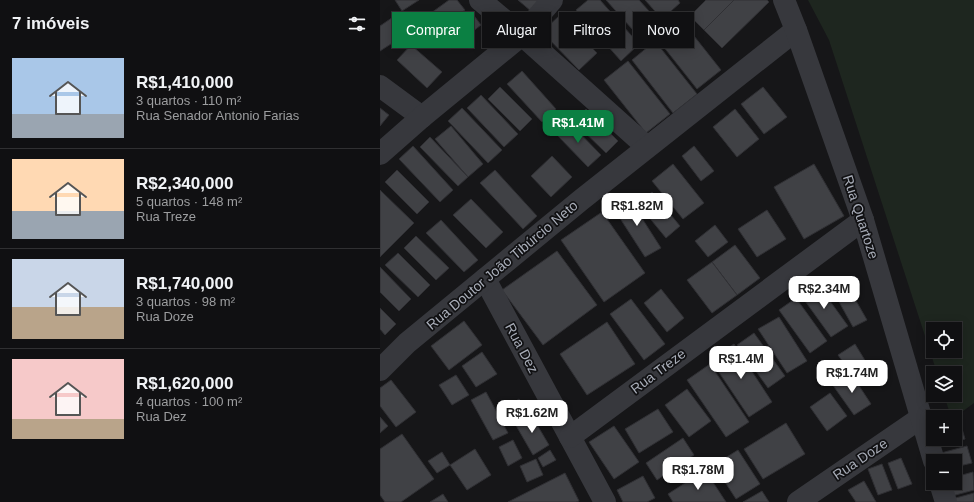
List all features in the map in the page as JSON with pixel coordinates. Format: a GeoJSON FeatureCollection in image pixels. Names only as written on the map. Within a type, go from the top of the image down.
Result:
{"type":"FeatureCollection","features":[{"type":"Feature","properties":{"kind":"street"},"geometry":{"type":"LineString","coordinates":[[480,0],[494,12]]}},
{"type":"Feature","properties":{"kind":"street"},"geometry":{"type":"LineString","coordinates":[[542,12],[552,0]]}},
{"type":"Feature","properties":{"kind":"street","name":"Rua Quartoze"},"geometry":{"type":"LineString","coordinates":[[784,0],[863,220],[932,454]]}},
{"type":"Feature","properties":{"kind":"street","name":"Rua Doutor João Tibúrcio Neto"},"geometry":{"type":"LineString","coordinates":[[380,370],[407,343],[485,279],[647,147],[796,30]]}},
{"type":"Feature","properties":{"kind":"street"},"geometry":{"type":"LineString","coordinates":[[380,154],[422,117],[506,48]]}},
{"type":"Feature","properties":{"kind":"street"},"geometry":{"type":"LineString","coordinates":[[537,48],[647,147]]}},
{"type":"Feature","properties":{"kind":"street"},"geometry":{"type":"LineString","coordinates":[[380,86],[422,117]]}},
{"type":"Feature","properties":{"kind":"street","name":"Rua Treze"},"geometry":{"type":"LineString","coordinates":[[570,437],[863,220]]}},
{"type":"Feature","properties":{"kind":"street","name":"Rua Dez"},"geometry":{"type":"LineString","coordinates":[[485,279],[605,502]]}},
{"type":"Feature","properties":{"kind":"street","name":"Rua Doze"},"geometry":{"type":"LineString","coordinates":[[804,500],[922,417]]}},
{"type":"Feature","properties":{"kind":"street"},"geometry":{"type":"LineString","coordinates":[[942,490],[946,502]]}},
{"type":"Feature","properties":{"kind":"shaded area"},"geometry":{"type":"Polygon","coordinates":[[[808,0],[974,0],[974,403],[962,412],[962,410],[949,410],[946,402],[962,402],[962,366],[935,366],[932,358],[962,358],[962,322],[926,322],[926,339],[829,40],[808,0]]]}},
{"type":"Feature","properties":{"kind":"building"},"geometry":{"type":"Polygon","coordinates":[[[395,0],[419,0],[402,11],[395,0]]]}},
{"type":"Feature","properties":{"kind":"building"},"geometry":{"type":"Polygon","coordinates":[[[449,0],[457,0],[465,10],[462,12],[432,12],[449,0]]]}},
{"type":"Feature","properties":{"kind":"building"},"geometry":{"type":"Polygon","coordinates":[[[518,0],[542,0],[532,12],[518,0]]]}},
{"type":"Feature","properties":{"kind":"building"},"geometry":{"type":"Polygon","coordinates":[[[588,0],[600,0],[611,12],[578,12],[576,10],[588,0]]]}},
{"type":"Feature","properties":{"kind":"building"},"geometry":{"type":"Polygon","coordinates":[[[606,0],[639,0],[650,12],[633,12],[633,30],[625,21],[625,12],[617,12],[606,0]]]}},
{"type":"Feature","properties":{"kind":"building"},"geometry":{"type":"Polygon","coordinates":[[[645,0],[678,0],[680,3],[670,12],[656,12],[645,0]]]}},
{"type":"Feature","properties":{"kind":"building"},"geometry":{"type":"Polygon","coordinates":[[[706,0],[734,0],[704,30],[694,20],[694,12],[706,0]]]}},
{"type":"Feature","properties":{"kind":"building"},"geometry":{"type":"Polygon","coordinates":[[[734,0],[767,0],[769,2],[722,48],[704,30],[734,0]]]}},
{"type":"Feature","properties":{"kind":"building"},"geometry":{"type":"Polygon","coordinates":[[[474,16],[481,25],[474,30],[474,16]]]}},
{"type":"Feature","properties":{"kind":"building"},"geometry":{"type":"Polygon","coordinates":[[[559,16],[559,48],[592,48],[597,53],[579,70],[551,41],[551,24],[559,16]]]}},
{"type":"Feature","properties":{"kind":"building"},"geometry":{"type":"Polygon","coordinates":[[[392,18],[392,43],[380,51],[380,26],[392,18]]]}},
{"type":"Feature","properties":{"kind":"building"},"geometry":{"type":"Polygon","coordinates":[[[625,28],[633,37],[633,48],[635,48],[621,61],[610,48],[625,48],[625,28]]]}},
{"type":"Feature","properties":{"kind":"building"},"geometry":{"type":"Polygon","coordinates":[[[694,36],[721,70],[697,89],[665,48],[694,48],[694,36]]]}},
{"type":"Feature","properties":{"kind":"building"},"geometry":{"type":"Polygon","coordinates":[[[408,48],[414,48],[442,72],[427,88],[397,60],[408,48]]]}},
{"type":"Feature","properties":{"kind":"building"},"geometry":{"type":"Polygon","coordinates":[[[647,48],[661,48],[697,94],[673,113],[632,60],[647,48]]]}},
{"type":"Feature","properties":{"kind":"building"},"geometry":{"type":"Polygon","coordinates":[[[628,61],[670,114],[646,133],[604,80],[628,61]]]}},
{"type":"Feature","properties":{"kind":"building"},"geometry":{"type":"Polygon","coordinates":[[[522,71],[556,109],[542,122],[507,84],[522,71]]]}},
{"type":"Feature","properties":{"kind":"building"},"geometry":{"type":"Polygon","coordinates":[[[500,87],[532,119],[520,131],[488,99],[500,87]]]}},
{"type":"Feature","properties":{"kind":"building"},"geometry":{"type":"Polygon","coordinates":[[[763,87],[787,117],[764,134],[741,104],[763,87]]]}},
{"type":"Feature","properties":{"kind":"building"},"geometry":{"type":"Polygon","coordinates":[[[481,95],[518,134],[504,147],[467,108],[481,95]]]}},
{"type":"Feature","properties":{"kind":"building"},"geometry":{"type":"Polygon","coordinates":[[[380,108],[389,115],[380,126],[380,108]]]}},
{"type":"Feature","properties":{"kind":"building"},"geometry":{"type":"Polygon","coordinates":[[[462,108],[502,150],[488,163],[448,121],[462,108]]]}},
{"type":"Feature","properties":{"kind":"building"},"geometry":{"type":"Polygon","coordinates":[[[586,109],[618,141],[606,153],[573,121],[586,109]]]}},
{"type":"Feature","properties":{"kind":"building"},"geometry":{"type":"Polygon","coordinates":[[[735,109],[759,139],[737,157],[713,127],[735,109]]]}},
{"type":"Feature","properties":{"kind":"building"},"geometry":{"type":"Polygon","coordinates":[[[569,122],[601,155],[588,167],[556,134],[569,122]]]}},
{"type":"Feature","properties":{"kind":"building"},"geometry":{"type":"Polygon","coordinates":[[[451,126],[483,164],[468,177],[435,139],[451,126]]]}},
{"type":"Feature","properties":{"kind":"building"},"geometry":{"type":"Polygon","coordinates":[[[430,137],[468,177],[458,186],[420,147],[430,137]]]}},
{"type":"Feature","properties":{"kind":"building"},"geometry":{"type":"Polygon","coordinates":[[[413,146],[453,190],[440,202],[399,159],[413,146]]]}},
{"type":"Feature","properties":{"kind":"building"},"geometry":{"type":"Polygon","coordinates":[[[694,146],[714,171],[701,181],[682,156],[694,146]]]}},
{"type":"Feature","properties":{"kind":"building"},"geometry":{"type":"Polygon","coordinates":[[[552,156],[572,177],[551,197],[531,176],[552,156]]]}},
{"type":"Feature","properties":{"kind":"building"},"geometry":{"type":"Polygon","coordinates":[[[673,164],[704,203],[683,219],[652,181],[673,164]]]}},
{"type":"Feature","properties":{"kind":"building"},"geometry":{"type":"Polygon","coordinates":[[[814,164],[844,216],[804,239],[774,187],[814,164]]]}},
{"type":"Feature","properties":{"kind":"building"},"geometry":{"type":"Polygon","coordinates":[[[397,170],[429,202],[417,214],[385,182],[397,170]]]}},
{"type":"Feature","properties":{"kind":"building"},"geometry":{"type":"Polygon","coordinates":[[[495,170],[537,216],[523,229],[480,183],[495,170]]]}},
{"type":"Feature","properties":{"kind":"building"},"geometry":{"type":"Polygon","coordinates":[[[380,190],[414,223],[380,257],[380,190]]]}},
{"type":"Feature","properties":{"kind":"building"},"geometry":{"type":"Polygon","coordinates":[[[652,192],[680,226],[666,238],[638,204],[652,192]]]}},
{"type":"Feature","properties":{"kind":"building"},"geometry":{"type":"Polygon","coordinates":[[[627,195],[661,248],[645,257],[614,209],[627,195]]]}},
{"type":"Feature","properties":{"kind":"building"},"geometry":{"type":"Polygon","coordinates":[[[471,199],[503,232],[486,248],[453,215],[471,199]]]}},
{"type":"Feature","properties":{"kind":"building"},"geometry":{"type":"Polygon","coordinates":[[[767,210],[786,239],[757,257],[738,229],[767,210]]]}},
{"type":"Feature","properties":{"kind":"building"},"geometry":{"type":"Polygon","coordinates":[[[602,212],[645,273],[604,302],[561,240],[602,212]]]}},
{"type":"Feature","properties":{"kind":"building"},"geometry":{"type":"Polygon","coordinates":[[[441,220],[478,260],[464,272],[426,233],[441,220]]]}},
{"type":"Feature","properties":{"kind":"building"},"geometry":{"type":"Polygon","coordinates":[[[715,225],[728,242],[708,257],[695,241],[715,225]]]}},
{"type":"Feature","properties":{"kind":"building"},"geometry":{"type":"Polygon","coordinates":[[[416,236],[449,268],[436,280],[404,248],[416,236]]]}},
{"type":"Feature","properties":{"kind":"building"},"geometry":{"type":"Polygon","coordinates":[[[735,245],[760,278],[737,295],[712,262],[735,245]]]}},
{"type":"Feature","properties":{"kind":"building"},"geometry":{"type":"Polygon","coordinates":[[[557,251],[597,305],[543,345],[502,290],[557,251]]]}},
{"type":"Feature","properties":{"kind":"building"},"geometry":{"type":"Polygon","coordinates":[[[398,253],[430,285],[418,297],[385,265],[398,253]]]}},
{"type":"Feature","properties":{"kind":"building"},"geometry":{"type":"Polygon","coordinates":[[[712,262],[737,295],[712,313],[687,280],[712,262]]]}},
{"type":"Feature","properties":{"kind":"building"},"geometry":{"type":"Polygon","coordinates":[[[380,267],[411,299],[399,311],[380,292],[380,267]]]}},
{"type":"Feature","properties":{"kind":"building"},"geometry":{"type":"Polygon","coordinates":[[[817,283],[848,326],[831,337],[800,294],[817,283]]]}},
{"type":"Feature","properties":{"kind":"building"},"geometry":{"type":"Polygon","coordinates":[[[661,289],[684,318],[667,332],[644,303],[661,289]]]}},
{"type":"Feature","properties":{"kind":"building"},"geometry":{"type":"Polygon","coordinates":[[[851,292],[867,320],[853,327],[838,300],[851,292]]]}},
{"type":"Feature","properties":{"kind":"building"},"geometry":{"type":"Polygon","coordinates":[[[796,298],[827,341],[810,353],[779,310],[796,298]]]}},
{"type":"Feature","properties":{"kind":"building"},"geometry":{"type":"Polygon","coordinates":[[[631,299],[665,344],[644,360],[610,314],[631,299]]]}},
{"type":"Feature","properties":{"kind":"building"},"geometry":{"type":"Polygon","coordinates":[[[380,308],[396,324],[385,335],[380,329],[380,308]]]}},
{"type":"Feature","properties":{"kind":"building"},"geometry":{"type":"Polygon","coordinates":[[[779,317],[807,361],[787,373],[758,329],[779,317]]]}},
{"type":"Feature","properties":{"kind":"building"},"geometry":{"type":"Polygon","coordinates":[[[464,321],[482,345],[449,370],[431,346],[464,321]]]}},
{"type":"Feature","properties":{"kind":"building"},"geometry":{"type":"Polygon","coordinates":[[[607,322],[635,364],[587,395],[560,354],[607,322]]]}},
{"type":"Feature","properties":{"kind":"building"},"geometry":{"type":"Polygon","coordinates":[[[754,333],[785,376],[768,388],[737,345],[754,333]]]}},
{"type":"Feature","properties":{"kind":"building"},"geometry":{"type":"Polygon","coordinates":[[[734,344],[772,402],[749,417],[710,359],[734,344]]]}},
{"type":"Feature","properties":{"kind":"building"},"geometry":{"type":"Polygon","coordinates":[[[855,344],[866,362],[850,372],[838,355],[855,344]]]}},
{"type":"Feature","properties":{"kind":"building"},"geometry":{"type":"Polygon","coordinates":[[[482,352],[497,374],[476,387],[462,366],[482,352]]]}},
{"type":"Feature","properties":{"kind":"building"},"geometry":{"type":"Polygon","coordinates":[[[710,364],[749,422],[726,437],[687,380],[710,364]]]}},
{"type":"Feature","properties":{"kind":"building"},"geometry":{"type":"Polygon","coordinates":[[[850,372],[871,404],[854,415],[832,384],[850,372]]]}},
{"type":"Feature","properties":{"kind":"building"},"geometry":{"type":"Polygon","coordinates":[[[456,375],[469,395],[452,405],[439,385],[456,375]]]}},
{"type":"Feature","properties":{"kind":"building"},"geometry":{"type":"Polygon","coordinates":[[[391,380],[416,412],[396,427],[380,406],[380,388],[391,380]]]}},
{"type":"Feature","properties":{"kind":"building"},"geometry":{"type":"Polygon","coordinates":[[[687,389],[711,421],[689,437],[665,405],[687,389]]]}},
{"type":"Feature","properties":{"kind":"building"},"geometry":{"type":"Polygon","coordinates":[[[486,392],[508,433],[493,440],[471,400],[486,392]]]}},
{"type":"Feature","properties":{"kind":"building"},"geometry":{"type":"Polygon","coordinates":[[[830,393],[847,416],[827,431],[810,407],[830,393]]]}},
{"type":"Feature","properties":{"kind":"building"},"geometry":{"type":"Polygon","coordinates":[[[519,399],[525,407],[513,414],[508,406],[519,399]]]}},
{"type":"Feature","properties":{"kind":"building"},"geometry":{"type":"Polygon","coordinates":[[[658,409],[673,432],[639,453],[625,429],[658,409]]]}},
{"type":"Feature","properties":{"kind":"building"},"geometry":{"type":"Polygon","coordinates":[[[530,413],[549,445],[533,455],[514,422],[530,413]]]}},
{"type":"Feature","properties":{"kind":"building"},"geometry":{"type":"Polygon","coordinates":[[[380,417],[388,426],[380,433],[380,417]]]}},
{"type":"Feature","properties":{"kind":"building"},"geometry":{"type":"Polygon","coordinates":[[[786,423],[805,454],[763,479],[744,449],[786,423]]]}},
{"type":"Feature","properties":{"kind":"building"},"geometry":{"type":"Polygon","coordinates":[[[614,426],[639,462],[614,479],[589,442],[614,426]]]}},
{"type":"Feature","properties":{"kind":"building"},"geometry":{"type":"Polygon","coordinates":[[[962,429],[965,439],[962,440],[962,429]]]}},
{"type":"Feature","properties":{"kind":"building"},"geometry":{"type":"Polygon","coordinates":[[[402,434],[434,479],[401,502],[385,502],[380,495],[380,449],[402,434]]]}},
{"type":"Feature","properties":{"kind":"building"},"geometry":{"type":"Polygon","coordinates":[[[683,438],[694,455],[657,480],[646,463],[683,438]]]}},
{"type":"Feature","properties":{"kind":"building"},"geometry":{"type":"Polygon","coordinates":[[[513,440],[522,458],[508,466],[499,447],[513,440]]]}},
{"type":"Feature","properties":{"kind":"building"},"geometry":{"type":"Polygon","coordinates":[[[967,446],[972,463],[962,465],[962,454],[941,453],[967,446]]]}},
{"type":"Feature","properties":{"kind":"building"},"geometry":{"type":"Polygon","coordinates":[[[475,449],[491,475],[467,490],[450,465],[475,449]]]}},
{"type":"Feature","properties":{"kind":"building"},"geometry":{"type":"Polygon","coordinates":[[[550,450],[556,460],[543,467],[538,458],[550,450]]]}},
{"type":"Feature","properties":{"kind":"building"},"geometry":{"type":"Polygon","coordinates":[[[738,450],[760,484],[736,499],[714,465],[738,450]]]}},
{"type":"Feature","properties":{"kind":"building"},"geometry":{"type":"Polygon","coordinates":[[[442,452],[450,465],[437,473],[428,461],[442,452]]]}},
{"type":"Feature","properties":{"kind":"building"},"geometry":{"type":"Polygon","coordinates":[[[901,458],[912,484],[898,489],[888,463],[901,458]]]}},
{"type":"Feature","properties":{"kind":"building"},"geometry":{"type":"Polygon","coordinates":[[[536,459],[543,475],[527,482],[520,466],[536,459]]]}},
{"type":"Feature","properties":{"kind":"building"},"geometry":{"type":"Polygon","coordinates":[[[882,464],[892,490],[878,495],[868,469],[882,464]]]}},
{"type":"Feature","properties":{"kind":"building"},"geometry":{"type":"Polygon","coordinates":[[[705,470],[726,502],[673,502],[668,494],[705,470]]]}},
{"type":"Feature","properties":{"kind":"building"},"geometry":{"type":"Polygon","coordinates":[[[973,472],[974,490],[952,496],[951,490],[962,490],[962,475],[973,472]]]}},
{"type":"Feature","properties":{"kind":"building"},"geometry":{"type":"Polygon","coordinates":[[[565,473],[579,501],[508,502],[565,473]]]}},
{"type":"Feature","properties":{"kind":"building"},"geometry":{"type":"Polygon","coordinates":[[[643,476],[655,498],[647,502],[623,502],[617,490],[643,476]]]}},
{"type":"Feature","properties":{"kind":"building"},"geometry":{"type":"Polygon","coordinates":[[[864,481],[876,502],[856,502],[848,490],[864,481]]]}},
{"type":"Feature","properties":{"kind":"building"},"geometry":{"type":"Polygon","coordinates":[[[762,491],[769,502],[743,502],[762,491]]]}},
{"type":"Feature","properties":{"kind":"building"},"geometry":{"type":"Polygon","coordinates":[[[974,493],[974,502],[953,502],[952,499],[974,493]]]}},
{"type":"Feature","properties":{"kind":"building"},"geometry":{"type":"Polygon","coordinates":[[[443,494],[448,502],[430,502],[443,494]]]}}]}
